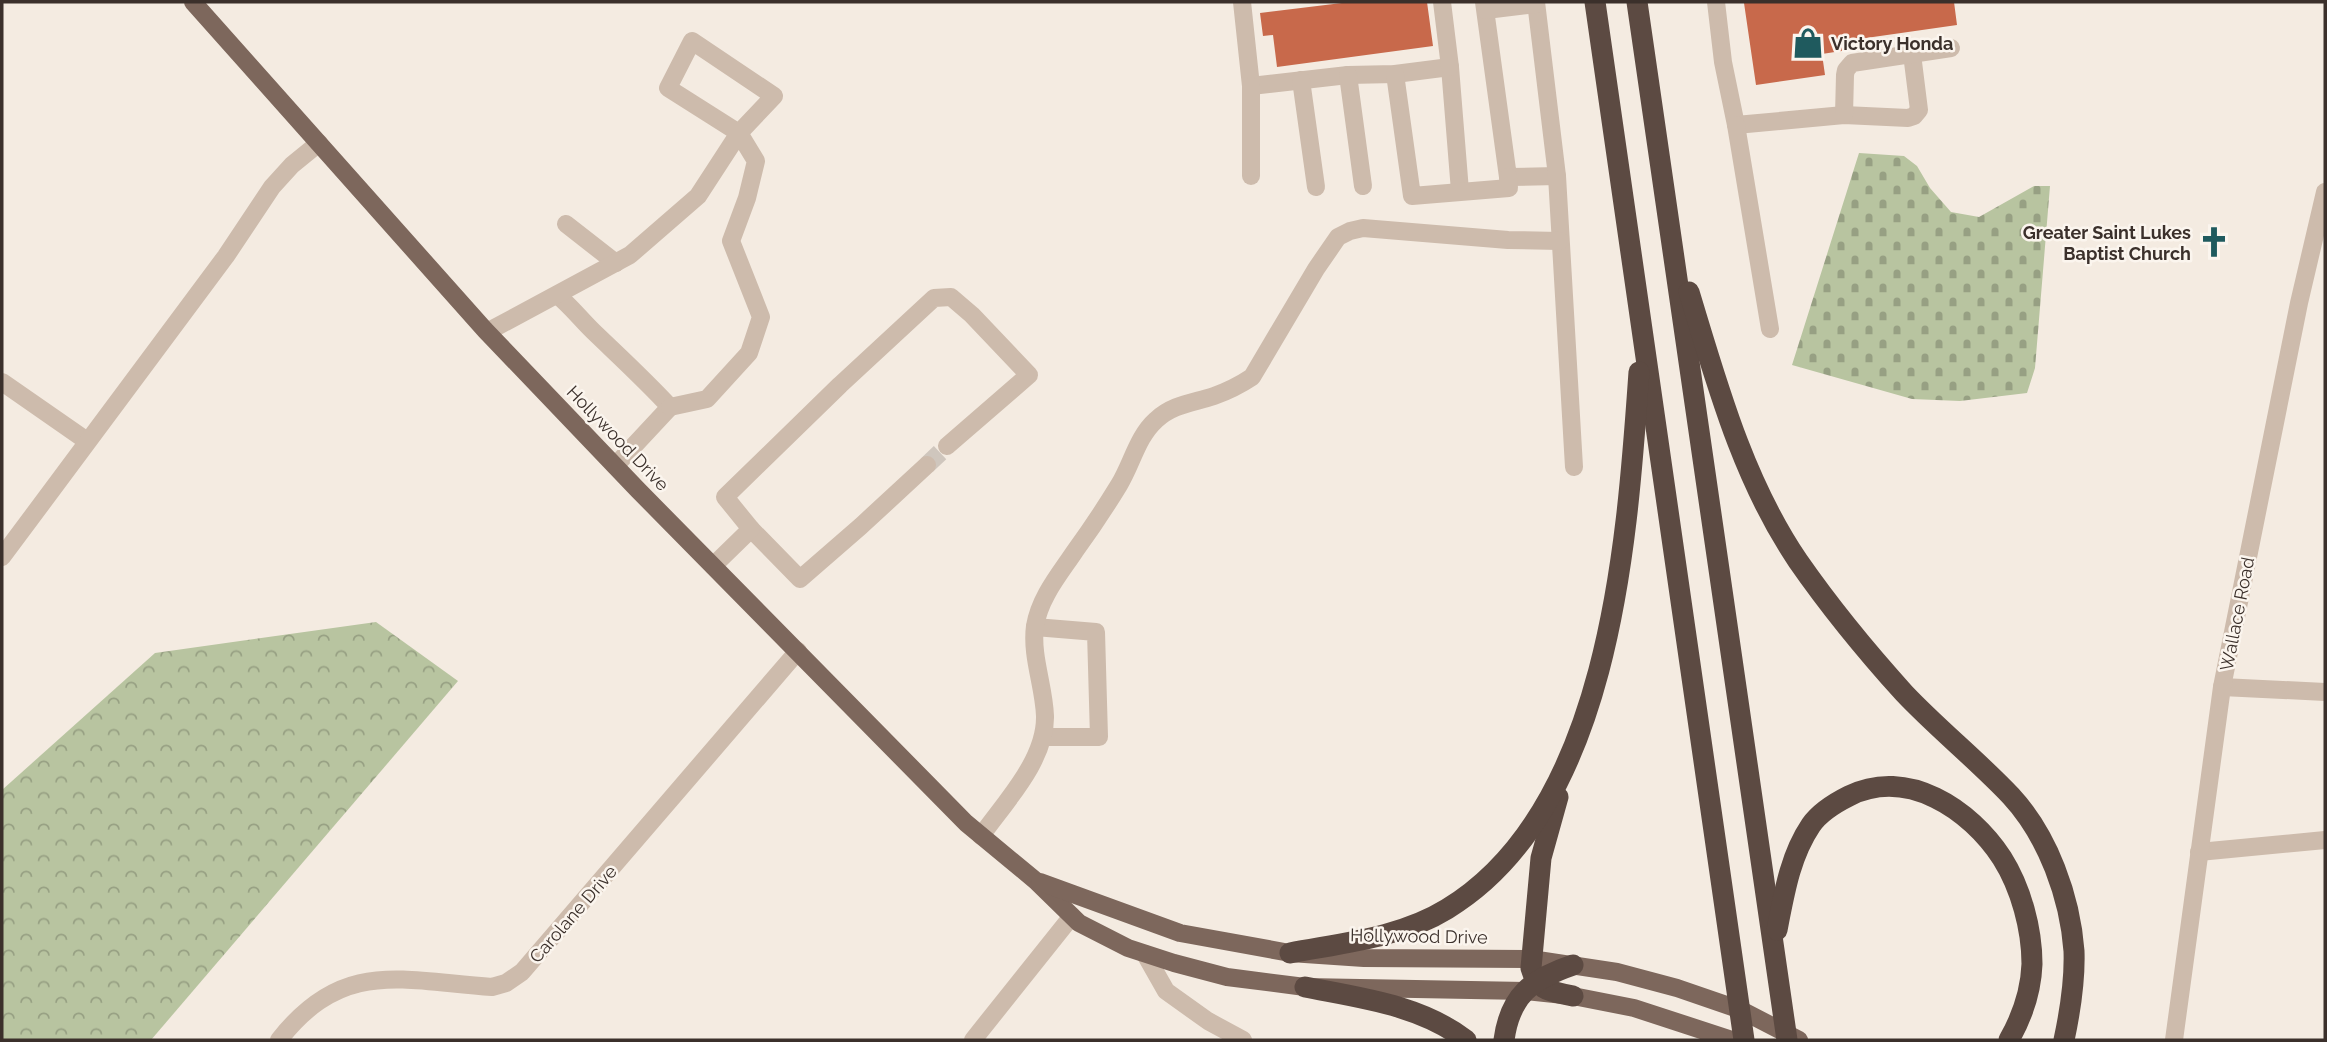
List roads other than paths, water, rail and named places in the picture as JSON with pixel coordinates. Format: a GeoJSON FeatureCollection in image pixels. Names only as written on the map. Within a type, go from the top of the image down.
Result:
{"type":"FeatureCollection","features":[{"type":"Feature","properties":{"kind":"highway"},"geometry":{"type":"LineString","coordinates":[[1595,2],[1744,1040]]}},
{"type":"Feature","properties":{"kind":"highway"},"geometry":{"type":"LineString","coordinates":[[1637,2],[1787,1040]]}},
{"type":"Feature","properties":{"kind":"highway"},"geometry":{"type":"LineString","coordinates":[[1669,225],[1728,422],[1765,503],[1797,559],[1845,624],[1905,694],[2013,798],[2035,828],[2055,869],[2066,903],[2074,951],[2072,989],[2064,1040]]}},
{"type":"Feature","properties":{"kind":"highway"},"geometry":{"type":"LineString","coordinates":[[1530,986],[1541,858],[1564,771],[1588,706],[1616,586],[1630,494],[1642,331]]}},
{"type":"Feature","properties":{"kind":"highway"},"geometry":{"type":"LineString","coordinates":[[1290,953],[1377,936],[1414,925],[1445,910],[1480,887],[1505,862],[1527,834],[1564,771]]}},
{"type":"Feature","properties":{"kind":"highway"},"geometry":{"type":"LineString","coordinates":[[1773,946],[1786,884],[1798,846],[1813,822],[1833,804],[1858,792],[1884,786],[1909,788],[1933,795],[1959,812],[1982,832],[2003,859],[2018,892],[2029,932],[2032,965],[2027,998],[2009,1040]]}},
{"type":"Feature","properties":{"kind":"highway"},"geometry":{"type":"LineString","coordinates":[[1504,1040],[1506,1024],[1513,1008],[1530,986],[1548,973],[1573,965]]}},
{"type":"Feature","properties":{"kind":"highway"},"geometry":{"type":"LineString","coordinates":[[1530,986],[1573,996]]}},
{"type":"Feature","properties":{"kind":"highway"},"geometry":{"type":"LineString","coordinates":[[1306,987],[1385,1003],[1421,1014],[1450,1028],[1466,1040]]}},
{"type":"Feature","properties":{"kind":"main road","name":"Hollywood Drive"},"geometry":{"type":"LineString","coordinates":[[193,2],[487,332],[615,466],[966,824],[1036,881],[1080,923],[1128,948],[1227,977],[1306,987],[1530,986]]}},
{"type":"Feature","properties":{"kind":"main road","name":"Hollywood Drive"},"geometry":{"type":"LineString","coordinates":[[1036,881],[1180,933],[1290,953],[1364,958],[1531,959],[1617,972],[1677,988],[1741,1010],[1799,1040]]}},
{"type":"Feature","properties":{"kind":"main road"},"geometry":{"type":"LineString","coordinates":[[1573,996],[1634,1008],[1732,1040]]}},
{"type":"Feature","properties":{"kind":"street"},"geometry":{"type":"LineString","coordinates":[[1242,2],[1251,86],[1251,176]]}},
{"type":"Feature","properties":{"kind":"street"},"geometry":{"type":"LineString","coordinates":[[1442,2],[1460,191]]}},
{"type":"Feature","properties":{"kind":"street"},"geometry":{"type":"LineString","coordinates":[[1716,2],[1723,62],[1770,329]]}},
{"type":"Feature","properties":{"kind":"street"},"geometry":{"type":"LineString","coordinates":[[1395,74],[1412,196],[1509,188],[1485,6],[1536,3],[1557,176],[1574,467]]}},
{"type":"Feature","properties":{"kind":"street"},"geometry":{"type":"LineString","coordinates":[[487,332],[630,255],[698,196],[739,133],[774,96],[692,41],[668,88],[739,133],[757,161],[747,198],[730,241],[761,317],[749,353],[707,399],[670,407],[615,466]]}},
{"type":"Feature","properties":{"kind":"street"},"geometry":{"type":"LineString","coordinates":[[1844,114],[1845,75],[1852,63],[1951,48]]}},
{"type":"Feature","properties":{"kind":"street"},"geometry":{"type":"LineString","coordinates":[[1736,125],[1844,114],[1908,118],[1914,116],[1919,110],[1912,54]]}},
{"type":"Feature","properties":{"kind":"street"},"geometry":{"type":"LineString","coordinates":[[1251,86],[1450,67]]}},
{"type":"Feature","properties":{"kind":"street"},"geometry":{"type":"LineString","coordinates":[[1348,75],[1363,186]]}},
{"type":"Feature","properties":{"kind":"street"},"geometry":{"type":"LineString","coordinates":[[1301,80],[1316,187]]}},
{"type":"Feature","properties":{"kind":"street"},"geometry":{"type":"LineString","coordinates":[[3,554],[226,256],[272,187],[292,165],[319,143]]}},
{"type":"Feature","properties":{"kind":"street"},"geometry":{"type":"LineString","coordinates":[[1508,177],[1557,176]]}},
{"type":"Feature","properties":{"kind":"street","name":"Wallace Road"},"geometry":{"type":"LineString","coordinates":[[2174,1040],[2222,687],[2299,303],[2325,192]]}},
{"type":"Feature","properties":{"kind":"street"},"geometry":{"type":"LineString","coordinates":[[566,224],[616,263]]}},
{"type":"Feature","properties":{"kind":"street"},"geometry":{"type":"LineString","coordinates":[[981,836],[1036,758],[1043,737],[1045,716],[1035,646],[1035,627],[1048,591],[1104,510],[1123,478],[1135,450],[1154,422],[1183,404],[1212,397],[1237,387],[1252,377],[1316,269],[1338,237],[1350,231],[1363,228],[1508,240],[1560,241]]}},
{"type":"Feature","properties":{"kind":"street"},"geometry":{"type":"LineString","coordinates":[[557,295],[638,372],[670,407]]}},
{"type":"Feature","properties":{"kind":"street"},"geometry":{"type":"LineString","coordinates":[[927,465],[800,579],[751,529],[725,497],[934,298],[951,297],[972,315],[1029,375],[947,446]]}},
{"type":"Feature","properties":{"kind":"street"},"geometry":{"type":"LineString","coordinates":[[2,382],[87,441]]}},
{"type":"Feature","properties":{"kind":"street"},"geometry":{"type":"LineString","coordinates":[[713,566],[751,529]]}},
{"type":"Feature","properties":{"kind":"street"},"geometry":{"type":"LineString","coordinates":[[1035,627],[1096,632],[1099,737],[1043,737]]}},
{"type":"Feature","properties":{"kind":"street","name":"Carolane Drive"},"geometry":{"type":"LineString","coordinates":[[279,1040],[311,1007],[338,990],[362,981],[393,978],[492,987],[506,983],[522,972],[798,651]]}},
{"type":"Feature","properties":{"kind":"street"},"geometry":{"type":"LineString","coordinates":[[2222,687],[2325,692]]}},
{"type":"Feature","properties":{"kind":"street"},"geometry":{"type":"LineString","coordinates":[[2199,852],[2325,840]]}},
{"type":"Feature","properties":{"kind":"street"},"geometry":{"type":"LineString","coordinates":[[973,1040],[1072,916]]}},
{"type":"Feature","properties":{"kind":"street"},"geometry":{"type":"LineString","coordinates":[[1145,954],[1166,992],[1208,1021],[1243,1040]]}},
{"type":"Feature","properties":{"kind":"tunnel"},"geometry":{"type":"LineString","coordinates":[[927,465],[947,446]]}},
{"type":"Feature","properties":{"kind":"place","name":"Victory Honda"},"geometry":{"type":"Point","coordinates":[1808,43]}},
{"type":"Feature","properties":{"kind":"place","name":"Greater Saint Lukes Baptist Church"},"geometry":{"type":"Point","coordinates":[2214,242]}}]}
